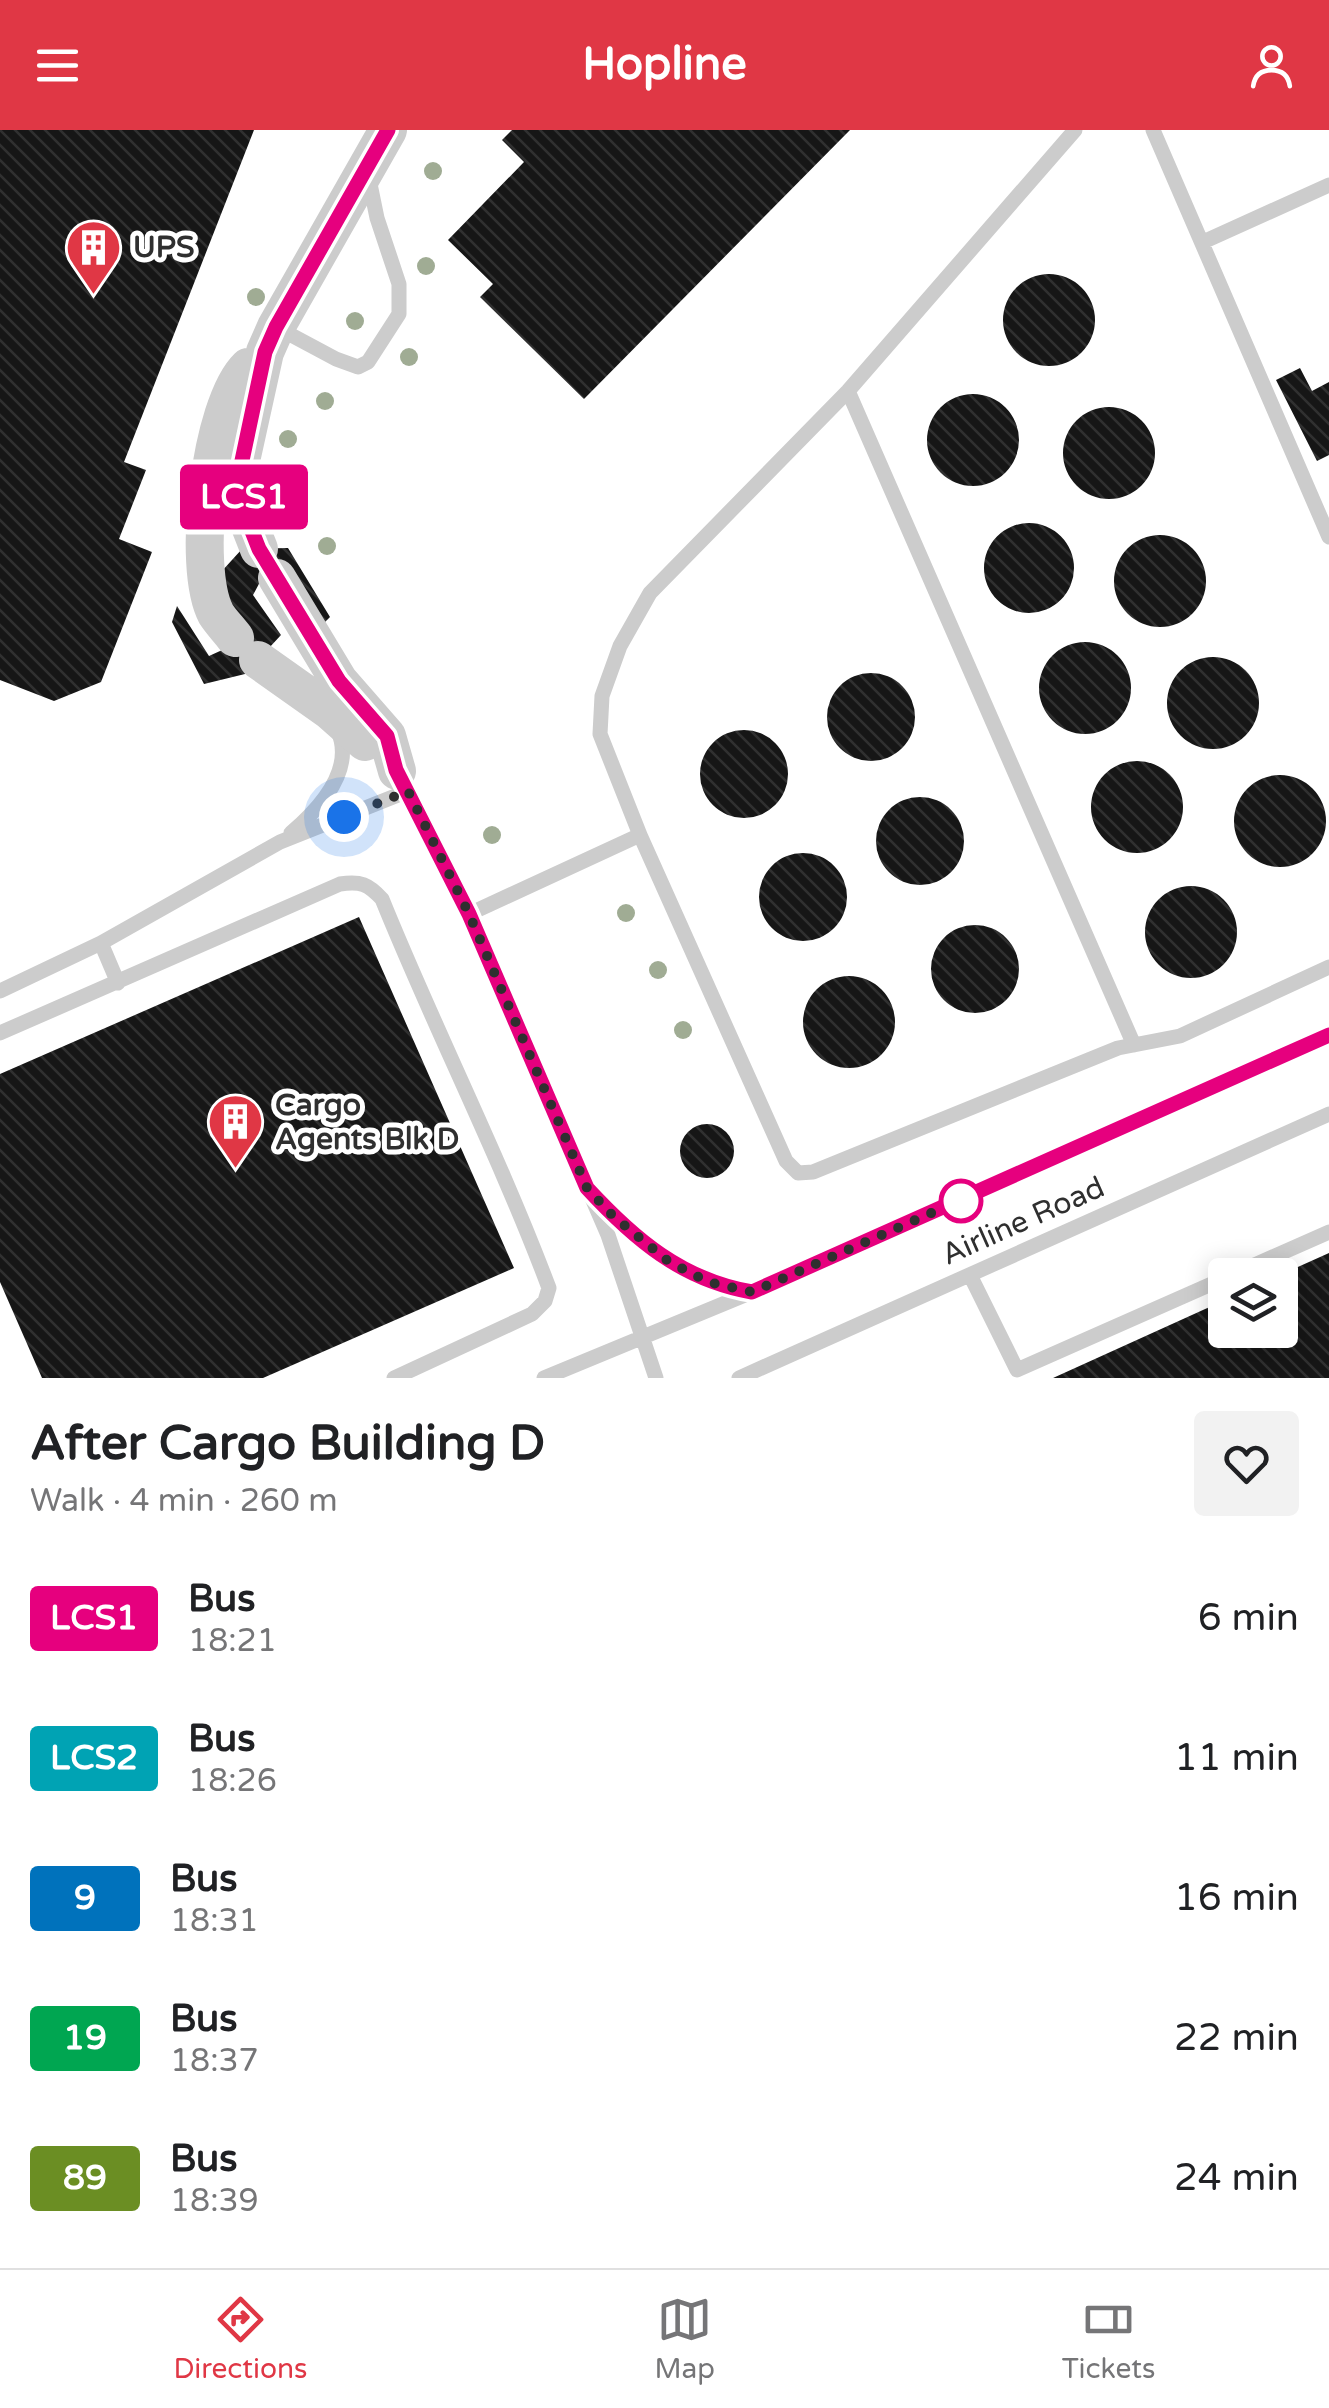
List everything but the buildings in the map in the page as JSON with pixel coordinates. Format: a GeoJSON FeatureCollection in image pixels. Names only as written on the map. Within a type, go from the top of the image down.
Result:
{"type":"FeatureCollection","features":[{"type":"Feature","properties":{"kind":"street"},"geometry":{"type":"LineString","coordinates":[[388,130],[271,340],[243,370],[220,422],[207,488],[206,572],[215,612],[247,649],[330,711],[402,781]]}},
{"type":"Feature","properties":{"kind":"street"},"geometry":{"type":"LineString","coordinates":[[271,340],[240,470],[246,516],[268,563],[339,681],[387,736],[402,781]]}},
{"type":"Feature","properties":{"kind":"lane"},"geometry":{"type":"LineString","coordinates":[[1074,130],[848,391],[650,593],[620,646],[602,696],[600,734],[640,835],[786,1162],[798,1173],[814,1172],[1118,1048],[1180,1036],[1329,967]]}},
{"type":"Feature","properties":{"kind":"lane"},"geometry":{"type":"LineString","coordinates":[[1153,130],[1329,536]]}},
{"type":"Feature","properties":{"kind":"lane"},"geometry":{"type":"LineString","coordinates":[[271,340],[358,366],[368,362],[399,314],[399,284],[377,218],[368,170]]}},
{"type":"Feature","properties":{"kind":"lane"},"geometry":{"type":"LineString","coordinates":[[1203,242],[1329,185]]}},
{"type":"Feature","properties":{"kind":"lane"},"geometry":{"type":"LineString","coordinates":[[848,391],[1134,1045]]}},
{"type":"Feature","properties":{"kind":"lane"},"geometry":{"type":"LineString","coordinates":[[280,842],[304,822],[336,779],[344,744],[330,711]]}},
{"type":"Feature","properties":{"kind":"lane"},"geometry":{"type":"LineString","coordinates":[[0,992],[101,943],[280,842],[402,781],[469,914],[608,1235],[656,1378]]}},
{"type":"Feature","properties":{"kind":"lane"},"geometry":{"type":"LineString","coordinates":[[469,914],[640,835]]}},
{"type":"Feature","properties":{"kind":"lane"},"geometry":{"type":"LineString","coordinates":[[0,1032],[340,884],[360,882],[382,900],[424,1002],[498,1160],[548,1288],[545,1302],[532,1314],[394,1378]]}},
{"type":"Feature","properties":{"kind":"lane"},"geometry":{"type":"LineString","coordinates":[[101,943],[118,983]]}},
{"type":"Feature","properties":{"kind":"lane","name":"Airline Road"},"geometry":{"type":"LineString","coordinates":[[544,1378],[752,1292],[1329,1035]]}},
{"type":"Feature","properties":{"kind":"lane","name":"Airline Road"},"geometry":{"type":"LineString","coordinates":[[739,1378],[1329,1114]]}},
{"type":"Feature","properties":{"kind":"lane"},"geometry":{"type":"LineString","coordinates":[[587,1188],[613,1216],[668,1261],[708,1282],[752,1292]]}},
{"type":"Feature","properties":{"kind":"lane"},"geometry":{"type":"LineString","coordinates":[[1270,1258],[1329,1232]]}},
{"type":"Feature","properties":{"kind":"lane"},"geometry":{"type":"LineString","coordinates":[[970,1275],[1017,1370],[1208,1286]]}},
{"type":"Feature","properties":{"kind":"bus line","name":"LCS1"},"geometry":{"type":"LineString","coordinates":[[388,130],[265,352],[240,470],[246,516],[259,549],[339,681],[387,736],[396,770],[469,914],[587,1188],[613,1216],[687,1273],[752,1292],[1329,1035]]}},
{"type":"Feature","properties":{"kind":"place","name":"UPS"},"geometry":{"type":"Point","coordinates":[94,296]}},
{"type":"Feature","properties":{"kind":"place","name":"Cargo Agents Blk D"},"geometry":{"type":"Point","coordinates":[236,1171]}},
{"type":"Feature","properties":{"kind":"route"},"geometry":{"type":"LineString","coordinates":[[344,817],[408,791],[469,914],[587,1188],[650,1248],[687,1273],[752,1292],[970,1196],[961,1201]]}}]}
